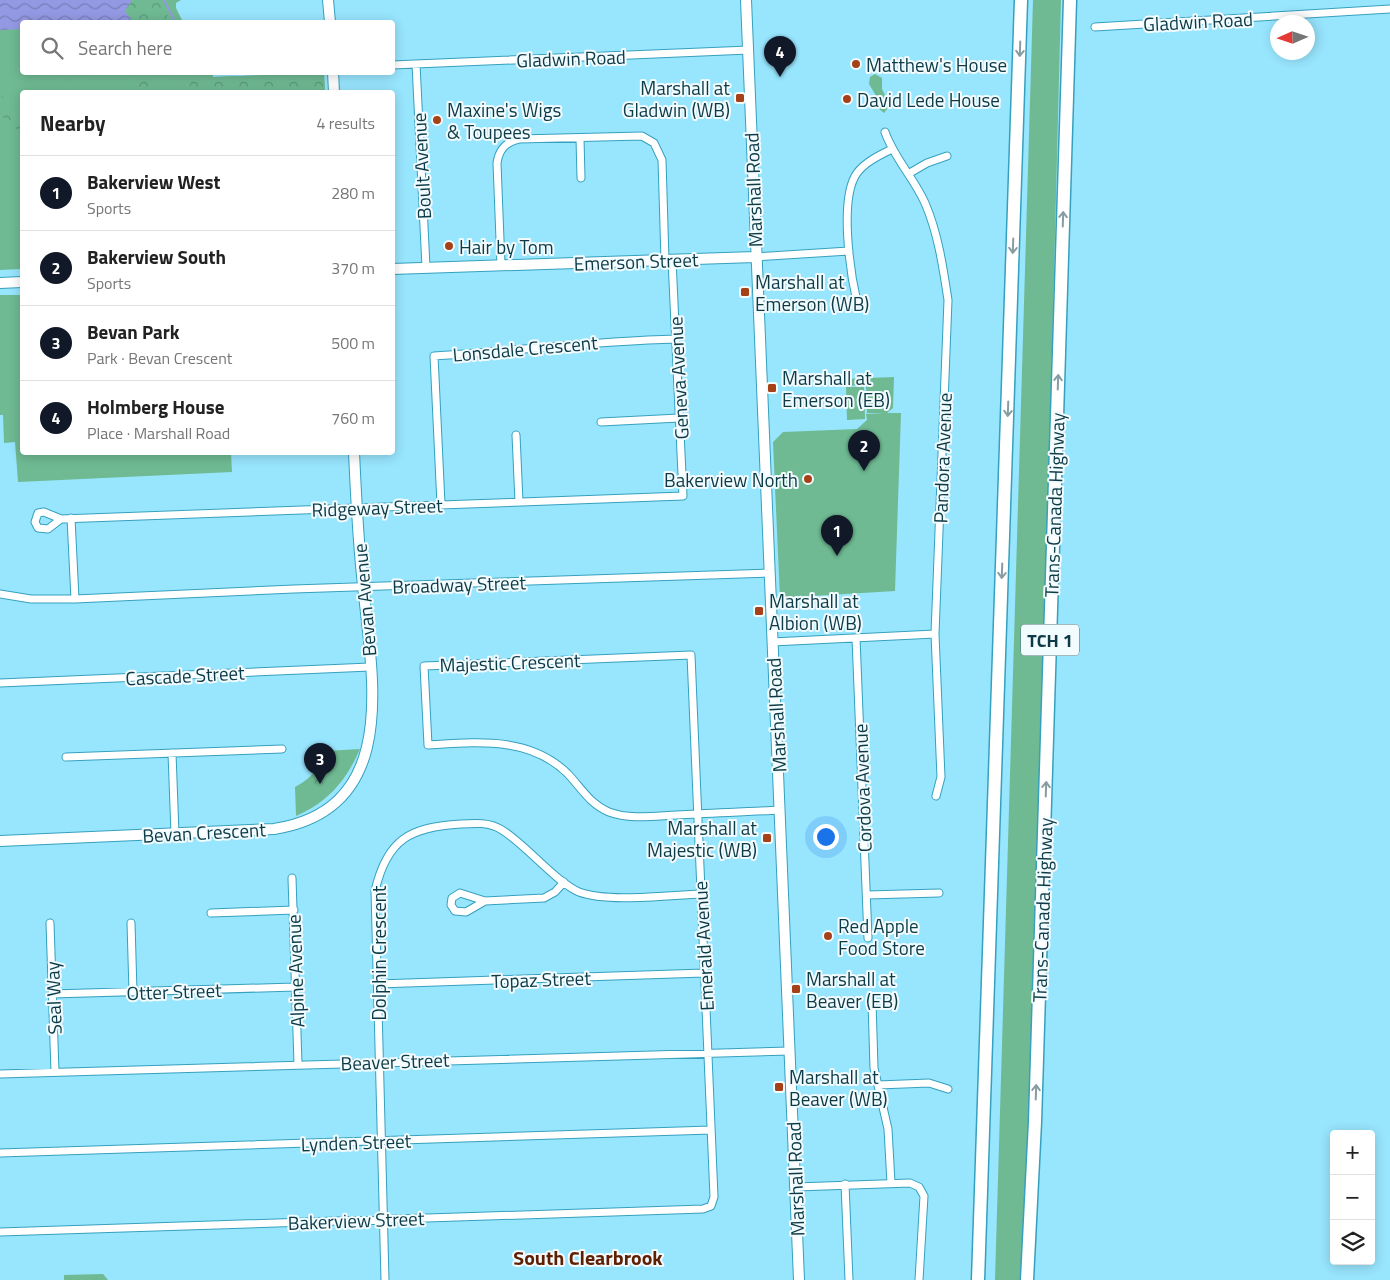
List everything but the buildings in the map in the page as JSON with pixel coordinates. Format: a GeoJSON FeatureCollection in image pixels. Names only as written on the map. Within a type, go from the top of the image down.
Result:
{"type":"FeatureCollection","features":[{"type":"Feature","properties":{"kind":"highway","name":"TCH 1"},"geometry":{"type":"LineString","coordinates":[[978,1280],[1021,0]]}},
{"type":"Feature","properties":{"kind":"highway","name":"Trans-Canada Highway"},"geometry":{"type":"LineString","coordinates":[[1027,1280],[1035,1122],[1070,0]]}},
{"type":"Feature","properties":{"kind":"highway"},"geometry":{"type":"LineString","coordinates":[[1033,1280],[1035,1122]]}},
{"type":"Feature","properties":{"kind":"main road"},"geometry":{"type":"LineString","coordinates":[[328,0],[330,20]]}},
{"type":"Feature","properties":{"kind":"main road","name":"Marshall Road"},"geometry":{"type":"LineString","coordinates":[[746,0],[755,257],[799,1280]]}},
{"type":"Feature","properties":{"kind":"main road"},"geometry":{"type":"LineString","coordinates":[[333,75],[334,90]]}},
{"type":"Feature","properties":{"kind":"main road","name":"Emerson Street"},"geometry":{"type":"LineString","coordinates":[[395,269],[755,257]]}},
{"type":"Feature","properties":{"kind":"main road"},"geometry":{"type":"LineString","coordinates":[[0,282],[20,282]]}},
{"type":"Feature","properties":{"kind":"main road","name":"Bevan Avenue"},"geometry":{"type":"LineString","coordinates":[[354,455],[370,666],[372,722],[369,747]]}},
{"type":"Feature","properties":{"kind":"main road","name":"Bevan Crescent"},"geometry":{"type":"LineString","coordinates":[[2,840],[274,829],[307,820],[336,802],[351,786],[362,767],[369,747]]}},
{"type":"Feature","properties":{"kind":"street","name":"Gladwin Road"},"geometry":{"type":"LineString","coordinates":[[1095,27],[1390,10]]}},
{"type":"Feature","properties":{"kind":"street","name":"Gladwin Road"},"geometry":{"type":"LineString","coordinates":[[395,65],[749,50]]}},
{"type":"Feature","properties":{"kind":"street","name":"Boult Avenue"},"geometry":{"type":"LineString","coordinates":[[416,64],[426,267]]}},
{"type":"Feature","properties":{"kind":"street","name":"Pandora Avenue"},"geometry":{"type":"LineString","coordinates":[[885,132],[892,149],[924,201],[932,221],[943,267],[948,300],[935,634],[941,777],[936,796]]}},
{"type":"Feature","properties":{"kind":"street","name":"Geneva Avenue"},"geometry":{"type":"LineString","coordinates":[[501,265],[497,163],[498,154],[511,141],[520,139],[642,136],[654,143],[659,150],[662,160],[668,260],[676,338],[683,496]]}},
{"type":"Feature","properties":{"kind":"street"},"geometry":{"type":"LineString","coordinates":[[580,138],[581,178]]}},
{"type":"Feature","properties":{"kind":"street"},"geometry":{"type":"LineString","coordinates":[[857,302],[849,251],[848,203],[850,185],[858,171],[892,149]]}},
{"type":"Feature","properties":{"kind":"street"},"geometry":{"type":"LineString","coordinates":[[908,174],[927,162],[947,156]]}},
{"type":"Feature","properties":{"kind":"street","name":"Emerson Street"},"geometry":{"type":"LineString","coordinates":[[755,257],[849,251]]}},
{"type":"Feature","properties":{"kind":"street","name":"Lonsdale Crescent"},"geometry":{"type":"LineString","coordinates":[[441,504],[434,356],[510,352],[589,342],[676,338]]}},
{"type":"Feature","properties":{"kind":"street"},"geometry":{"type":"LineString","coordinates":[[602,422],[680,418]]}},
{"type":"Feature","properties":{"kind":"street"},"geometry":{"type":"LineString","coordinates":[[516,434],[519,502]]}},
{"type":"Feature","properties":{"kind":"street","name":"Ridgeway Street"},"geometry":{"type":"LineString","coordinates":[[61,519],[683,496]]}},
{"type":"Feature","properties":{"kind":"street"},"geometry":{"type":"LineString","coordinates":[[71,518],[75,599]]}},
{"type":"Feature","properties":{"kind":"street","name":"Broadway Street"},"geometry":{"type":"LineString","coordinates":[[0,594],[31,599],[75,599],[769,573]]}},
{"type":"Feature","properties":{"kind":"street"},"geometry":{"type":"LineString","coordinates":[[772,642],[935,634]]}},
{"type":"Feature","properties":{"kind":"street","name":"Cordova Avenue"},"geometry":{"type":"LineString","coordinates":[[856,638],[868,938]]}},
{"type":"Feature","properties":{"kind":"street","name":"Majestic Crescent"},"geometry":{"type":"LineString","coordinates":[[691,655],[424,666],[428,745],[491,741],[521,747],[548,760],[567,774],[590,802],[610,812],[630,817],[780,810]]}},
{"type":"Feature","properties":{"kind":"street","name":"Emerald Avenue"},"geometry":{"type":"LineString","coordinates":[[691,655],[696,814],[714,1197],[711,1206]]}},
{"type":"Feature","properties":{"kind":"street","name":"Cascade Street"},"geometry":{"type":"LineString","coordinates":[[0,683],[370,666]]}},
{"type":"Feature","properties":{"kind":"street"},"geometry":{"type":"LineString","coordinates":[[66,757],[282,749]]}},
{"type":"Feature","properties":{"kind":"street"},"geometry":{"type":"LineString","coordinates":[[172,753],[175,834]]}},
{"type":"Feature","properties":{"kind":"street","name":"Dolphin Crescent"},"geometry":{"type":"LineString","coordinates":[[385,1280],[375,891],[380,869],[391,849],[411,833],[436,825],[481,823],[491,825],[517,841],[564,882],[579,892],[601,897],[701,894]]}},
{"type":"Feature","properties":{"kind":"street","name":"Alpine Avenue"},"geometry":{"type":"LineString","coordinates":[[292,878],[298,1064]]}},
{"type":"Feature","properties":{"kind":"street"},"geometry":{"type":"LineString","coordinates":[[485,901],[544,898],[555,892],[564,882]]}},
{"type":"Feature","properties":{"kind":"street"},"geometry":{"type":"LineString","coordinates":[[867,895],[940,893]]}},
{"type":"Feature","properties":{"kind":"street"},"geometry":{"type":"LineString","coordinates":[[211,913],[294,910]]}},
{"type":"Feature","properties":{"kind":"street"},"geometry":{"type":"LineString","coordinates":[[131,923],[133,992]]}},
{"type":"Feature","properties":{"kind":"street","name":"Seal Way"},"geometry":{"type":"LineString","coordinates":[[50,924],[54,1072]]}},
{"type":"Feature","properties":{"kind":"street","name":"Topaz Street"},"geometry":{"type":"LineString","coordinates":[[378,984],[704,973]]}},
{"type":"Feature","properties":{"kind":"street","name":"Otter Street"},"geometry":{"type":"LineString","coordinates":[[52,994],[296,987]]}},
{"type":"Feature","properties":{"kind":"street"},"geometry":{"type":"LineString","coordinates":[[872,1001],[874,1068],[888,1129],[891,1182]]}},
{"type":"Feature","properties":{"kind":"street","name":"Beaver Street"},"geometry":{"type":"LineString","coordinates":[[0,1074],[790,1051]]}},
{"type":"Feature","properties":{"kind":"street"},"geometry":{"type":"LineString","coordinates":[[878,1085],[929,1083],[948,1089]]}},
{"type":"Feature","properties":{"kind":"street","name":"Lynden Street"},"geometry":{"type":"LineString","coordinates":[[0,1153],[711,1130]]}},
{"type":"Feature","properties":{"kind":"street"},"geometry":{"type":"LineString","coordinates":[[796,1186],[891,1182],[910,1183],[919,1187],[924,1196],[919,1280]]}},
{"type":"Feature","properties":{"kind":"street"},"geometry":{"type":"LineString","coordinates":[[845,1184],[850,1280]]}},
{"type":"Feature","properties":{"kind":"street","name":"Bakerview Street"},"geometry":{"type":"LineString","coordinates":[[0,1232],[702,1209],[711,1206]]}},
{"type":"Feature","properties":{"kind":"green space"},"geometry":{"type":"Polygon","coordinates":[[[0,0],[181,0],[176,3],[176,8],[182,20],[20,20],[20,75],[213,75],[213,77],[324,75],[325,90],[20,90],[20,269],[0,270],[0,0]]]}},
{"type":"Feature","properties":{"kind":"green space"},"geometry":{"type":"Polygon","coordinates":[[[132,0],[159,0],[170,20],[129,20],[131,19],[125,11],[132,0]]]}},
{"type":"Feature","properties":{"kind":"green space"},"geometry":{"type":"Polygon","coordinates":[[[1033,0],[1061,0],[1042,744],[1026,1208],[1020,1280],[995,1280],[1033,0]]]}},
{"type":"Feature","properties":{"kind":"green space"},"geometry":{"type":"Polygon","coordinates":[[[875,74],[882,78],[882,89],[890,105],[884,113],[878,108],[875,94],[869,84],[870,77],[875,74]]]}},
{"type":"Feature","properties":{"kind":"green space"},"geometry":{"type":"Polygon","coordinates":[[[53,75],[86,75],[70,82],[53,75]]]}},
{"type":"Feature","properties":{"kind":"green space"},"geometry":{"type":"Polygon","coordinates":[[[128,75],[165,75],[162,83],[164,90],[127,90],[128,75]]]}},
{"type":"Feature","properties":{"kind":"green space"},"geometry":{"type":"Polygon","coordinates":[[[192,75],[212,75],[213,77],[324,75],[325,90],[189,90],[192,75]]]}},
{"type":"Feature","properties":{"kind":"green space"},"geometry":{"type":"Polygon","coordinates":[[[0,94],[20,114],[20,132],[0,115],[0,94]]]}},
{"type":"Feature","properties":{"kind":"green space"},"geometry":{"type":"Polygon","coordinates":[[[0,295],[20,295],[20,455],[231,455],[232,472],[18,482],[15,442],[4,443],[3,415],[0,415],[0,295]]]}},
{"type":"Feature","properties":{"kind":"green space"},"geometry":{"type":"Polygon","coordinates":[[[894,377],[893,408],[887,413],[901,413],[895,591],[780,598],[773,442],[783,432],[857,429],[867,420],[866,414],[884,413],[867,413],[866,385],[844,386],[843,379],[894,377]]]}},
{"type":"Feature","properties":{"kind":"green space"},"geometry":{"type":"Polygon","coordinates":[[[846,387],[864,387],[865,419],[847,420],[846,387]]]}},
{"type":"Feature","properties":{"kind":"green space"},"geometry":{"type":"Polygon","coordinates":[[[360,749],[349,771],[335,789],[318,804],[296,816],[295,787],[314,772],[325,751],[360,749]]]}},
{"type":"Feature","properties":{"kind":"green space"},"geometry":{"type":"Polygon","coordinates":[[[329,772],[335,784],[331,789],[325,787],[319,791],[313,783],[321,773],[329,772]]]}},
{"type":"Feature","properties":{"kind":"green space"},"geometry":{"type":"Polygon","coordinates":[[[103,1274],[108,1280],[64,1280],[64,1275],[103,1274]]]}},
{"type":"Feature","properties":{"kind":"water"},"geometry":{"type":"Polygon","coordinates":[[[0,0],[132,0],[125,11],[131,19],[129,20],[20,20],[20,29],[0,30],[0,0]]]}},
{"type":"Feature","properties":{"kind":"waterway"},"geometry":{"type":"LineString","coordinates":[[164,0],[174,20]]}},
{"type":"Feature","properties":{"kind":"place","name":"Matthew's House"},"geometry":{"type":"Point","coordinates":[856,64]}},
{"type":"Feature","properties":{"kind":"place","name":"Holmberg House"},"geometry":{"type":"Point","coordinates":[780,77]}},
{"type":"Feature","properties":{"kind":"place","name":"Marshall at Gladwin (WB)"},"geometry":{"type":"Point","coordinates":[740,98]}},
{"type":"Feature","properties":{"kind":"place","name":"David Lede House"},"geometry":{"type":"Point","coordinates":[847,99]}},
{"type":"Feature","properties":{"kind":"place","name":"Maxine's Wigs & Toupees"},"geometry":{"type":"Point","coordinates":[437,120]}},
{"type":"Feature","properties":{"kind":"place","name":"Hair by Tom"},"geometry":{"type":"Point","coordinates":[449,246]}},
{"type":"Feature","properties":{"kind":"place","name":"Marshall at Emerson (WB)"},"geometry":{"type":"Point","coordinates":[745,292]}},
{"type":"Feature","properties":{"kind":"place","name":"Marshall at Emerson (EB)"},"geometry":{"type":"Point","coordinates":[772,388]}},
{"type":"Feature","properties":{"kind":"place","name":"Bakerview South"},"geometry":{"type":"Point","coordinates":[864,471]}},
{"type":"Feature","properties":{"kind":"place","name":"Bakerview North"},"geometry":{"type":"Point","coordinates":[808,479]}},
{"type":"Feature","properties":{"kind":"place","name":"Bakerview West"},"geometry":{"type":"Point","coordinates":[837,556]}},
{"type":"Feature","properties":{"kind":"place","name":"Marshall at Albion (WB)"},"geometry":{"type":"Point","coordinates":[759,611]}},
{"type":"Feature","properties":{"kind":"place","name":"Bevan Park"},"geometry":{"type":"Point","coordinates":[320,784]}},
{"type":"Feature","properties":{"kind":"place","name":"Marshall at Majestic (WB)"},"geometry":{"type":"Point","coordinates":[767,838]}},
{"type":"Feature","properties":{"kind":"place","name":"Red Apple Food Store"},"geometry":{"type":"Point","coordinates":[828,936]}},
{"type":"Feature","properties":{"kind":"place","name":"Marshall at Beaver (EB)"},"geometry":{"type":"Point","coordinates":[796,989]}},
{"type":"Feature","properties":{"kind":"place","name":"Marshall at Beaver (WB)"},"geometry":{"type":"Point","coordinates":[779,1087]}},
{"type":"Feature","properties":{"kind":"district","name":"South Clearbrook"},"geometry":{"type":"Point","coordinates":[588,1257]}}]}
